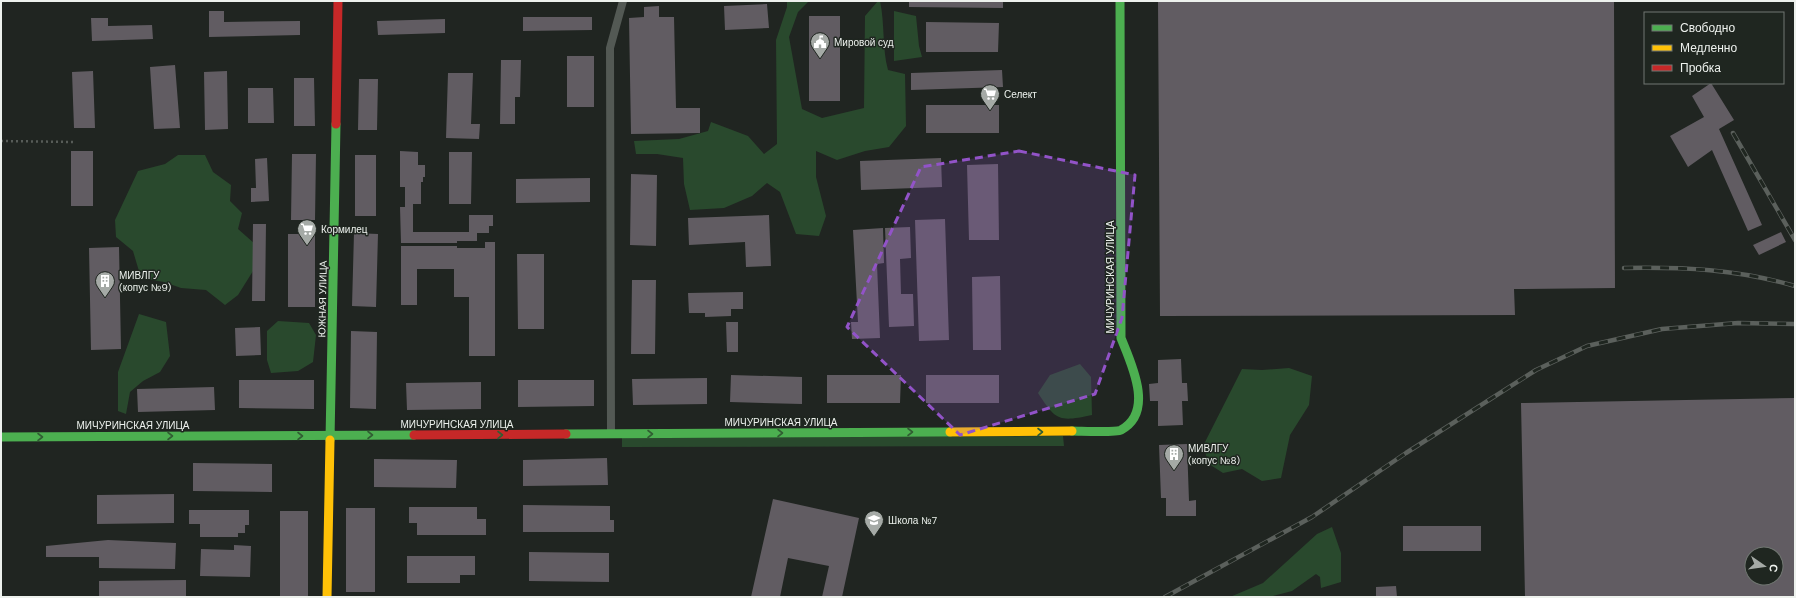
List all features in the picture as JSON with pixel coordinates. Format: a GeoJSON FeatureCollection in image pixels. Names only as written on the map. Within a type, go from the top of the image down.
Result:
{"type":"FeatureCollection","features":[{"type":"Feature","properties":{"kind":"street","name":"ЮЖНАЯ УЛИЦА"},"geometry":{"type":"LineString","coordinates":[[327,597],[338,1]]}},
{"type":"Feature","properties":{"kind":"street","name":"МИЧУРИНСКАЯ УЛИЦА"},"geometry":{"type":"LineString","coordinates":[[1,437],[1120,431],[1130,426],[1138,410],[1138,383],[1121,338],[1120,1]]}},
{"type":"Feature","properties":{"kind":"lane"},"geometry":{"type":"LineString","coordinates":[[611,434],[610,48],[623,1]]}},
{"type":"Feature","properties":{"kind":"path"},"geometry":{"type":"LineString","coordinates":[[1,141],[75,142]]}},
{"type":"Feature","properties":{"kind":"highlighted area"},"geometry":{"type":"Polygon","coordinates":[[[1019,151],[1135,175],[1122,318],[1095,394],[960,435],[847,327],[921,167],[1019,151]]]}},
{"type":"Feature","properties":{"kind":"green space"},"geometry":{"type":"Polygon","coordinates":[[[787,1],[809,1],[798,12],[789,37],[802,109],[822,118],[864,108],[865,16],[878,1],[880,1],[882,10],[885,53],[888,70],[905,74],[906,126],[889,147],[865,151],[837,160],[816,151],[816,177],[826,216],[819,236],[796,234],[780,192],[767,183],[752,196],[724,208],[690,210],[684,184],[683,158],[657,154],[636,154],[634,141],[679,139],[708,131],[711,122],[748,136],[764,154],[777,144],[776,40],[787,7],[787,1]]]}},
{"type":"Feature","properties":{"kind":"green space"},"geometry":{"type":"Polygon","coordinates":[[[894,11],[916,16],[919,46],[922,57],[894,61],[894,11]]]}},
{"type":"Feature","properties":{"kind":"green space"},"geometry":{"type":"Polygon","coordinates":[[[178,155],[205,155],[213,172],[231,185],[230,201],[242,213],[238,229],[255,244],[258,263],[238,295],[225,305],[206,290],[181,288],[164,282],[141,278],[133,251],[116,237],[115,220],[138,171],[165,164],[178,155]]]}},
{"type":"Feature","properties":{"kind":"green space"},"geometry":{"type":"Polygon","coordinates":[[[139,314],[166,322],[170,356],[160,372],[143,381],[130,392],[126,414],[118,411],[118,372],[139,314]]]}},
{"type":"Feature","properties":{"kind":"green space"},"geometry":{"type":"Polygon","coordinates":[[[278,321],[309,323],[316,335],[313,362],[298,371],[271,373],[267,360],[267,331],[278,321]]]}},
{"type":"Feature","properties":{"kind":"green space"},"geometry":{"type":"Polygon","coordinates":[[[1080,364],[1091,377],[1092,415],[1072,418],[1059,417],[1049,409],[1038,393],[1050,375],[1080,364]]]}},
{"type":"Feature","properties":{"kind":"green space"},"geometry":{"type":"Polygon","coordinates":[[[1289,368],[1312,376],[1309,405],[1290,435],[1281,478],[1262,481],[1242,469],[1223,473],[1209,464],[1203,446],[1242,369],[1262,370],[1289,368]]]}},
{"type":"Feature","properties":{"kind":"green space"},"geometry":{"type":"Polygon","coordinates":[[[1063,436],[1064,446],[622,447],[622,438],[1063,436]]]}},
{"type":"Feature","properties":{"kind":"green space"},"geometry":{"type":"Polygon","coordinates":[[[1332,527],[1341,553],[1341,582],[1321,588],[1320,577],[1316,574],[1292,591],[1269,597],[1230,597],[1263,583],[1317,534],[1332,527]]]}},
{"type":"Feature","properties":{"kind":"building"},"geometry":{"type":"Polygon","coordinates":[[[909,1],[1003,1],[1003,8],[909,7],[909,1]]]}},
{"type":"Feature","properties":{"kind":"building"},"geometry":{"type":"Polygon","coordinates":[[[1158,1],[1614,1],[1615,288],[1514,289],[1515,315],[1160,316],[1158,1]]]}},
{"type":"Feature","properties":{"kind":"building"},"geometry":{"type":"Polygon","coordinates":[[[767,4],[769,28],[725,30],[724,6],[767,4]]]}},
{"type":"Feature","properties":{"kind":"building"},"geometry":{"type":"Polygon","coordinates":[[[659,6],[659,17],[674,17],[676,108],[700,108],[700,133],[631,134],[629,18],[644,17],[644,7],[659,6]]]}},
{"type":"Feature","properties":{"kind":"building"},"geometry":{"type":"Polygon","coordinates":[[[209,11],[224,11],[224,22],[300,21],[300,35],[209,37],[209,11]]]}},
{"type":"Feature","properties":{"kind":"building"},"geometry":{"type":"Polygon","coordinates":[[[809,16],[840,16],[840,101],[809,101],[809,16]]]}},
{"type":"Feature","properties":{"kind":"building"},"geometry":{"type":"Polygon","coordinates":[[[523,17],[592,17],[592,30],[523,31],[523,17]]]}},
{"type":"Feature","properties":{"kind":"building"},"geometry":{"type":"Polygon","coordinates":[[[91,18],[108,18],[108,26],[152,25],[153,39],[92,41],[91,18]]]}},
{"type":"Feature","properties":{"kind":"building"},"geometry":{"type":"Polygon","coordinates":[[[445,19],[445,33],[378,35],[377,21],[445,19]]]}},
{"type":"Feature","properties":{"kind":"building"},"geometry":{"type":"Polygon","coordinates":[[[926,22],[999,23],[998,52],[926,52],[926,22]]]}},
{"type":"Feature","properties":{"kind":"building"},"geometry":{"type":"Polygon","coordinates":[[[567,56],[594,56],[594,107],[567,107],[567,56]]]}},
{"type":"Feature","properties":{"kind":"building"},"geometry":{"type":"Polygon","coordinates":[[[501,60],[521,60],[520,97],[515,97],[515,124],[500,124],[501,60]]]}},
{"type":"Feature","properties":{"kind":"building"},"geometry":{"type":"Polygon","coordinates":[[[175,65],[180,128],[154,129],[150,67],[175,65]]]}},
{"type":"Feature","properties":{"kind":"building"},"geometry":{"type":"Polygon","coordinates":[[[1002,70],[1003,87],[911,90],[911,73],[1002,70]]]}},
{"type":"Feature","properties":{"kind":"building"},"geometry":{"type":"Polygon","coordinates":[[[93,71],[95,128],[74,128],[72,72],[93,71]]]}},
{"type":"Feature","properties":{"kind":"building"},"geometry":{"type":"Polygon","coordinates":[[[227,71],[228,129],[205,130],[204,72],[227,71]]]}},
{"type":"Feature","properties":{"kind":"building"},"geometry":{"type":"Polygon","coordinates":[[[448,73],[473,73],[471,124],[480,124],[479,139],[446,138],[448,73]]]}},
{"type":"Feature","properties":{"kind":"building"},"geometry":{"type":"Polygon","coordinates":[[[294,78],[314,78],[315,126],[294,126],[294,78]]]}},
{"type":"Feature","properties":{"kind":"building"},"geometry":{"type":"Polygon","coordinates":[[[359,79],[378,79],[377,130],[358,130],[359,79]]]}},
{"type":"Feature","properties":{"kind":"building"},"geometry":{"type":"Polygon","coordinates":[[[1712,84],[1734,120],[1719,129],[1762,225],[1748,231],[1712,150],[1688,167],[1670,136],[1704,117],[1692,96],[1712,84]]]}},
{"type":"Feature","properties":{"kind":"building"},"geometry":{"type":"Polygon","coordinates":[[[248,88],[273,88],[274,123],[248,123],[248,88]]]}},
{"type":"Feature","properties":{"kind":"building"},"geometry":{"type":"Polygon","coordinates":[[[926,105],[999,105],[999,133],[926,133],[926,105]]]}},
{"type":"Feature","properties":{"kind":"building"},"geometry":{"type":"Polygon","coordinates":[[[71,151],[93,151],[93,206],[71,206],[71,151]]]}},
{"type":"Feature","properties":{"kind":"building"},"geometry":{"type":"Polygon","coordinates":[[[400,151],[418,152],[418,165],[425,165],[425,177],[423,177],[423,182],[421,182],[421,204],[413,204],[413,232],[469,232],[469,215],[493,215],[493,226],[489,226],[489,233],[477,233],[477,241],[457,241],[457,243],[401,243],[400,207],[405,207],[405,187],[400,187],[400,151]]]}},
{"type":"Feature","properties":{"kind":"building"},"geometry":{"type":"Polygon","coordinates":[[[449,152],[472,152],[471,204],[449,204],[449,152]]]}},
{"type":"Feature","properties":{"kind":"building"},"geometry":{"type":"Polygon","coordinates":[[[292,154],[316,154],[315,220],[291,220],[292,154]]]}},
{"type":"Feature","properties":{"kind":"building"},"geometry":{"type":"Polygon","coordinates":[[[355,155],[376,155],[376,216],[355,216],[355,155]]]}},
{"type":"Feature","properties":{"kind":"building"},"geometry":{"type":"Polygon","coordinates":[[[267,158],[269,201],[251,202],[251,188],[256,188],[255,159],[267,158]]]}},
{"type":"Feature","properties":{"kind":"building"},"geometry":{"type":"Polygon","coordinates":[[[941,158],[942,187],[861,190],[860,161],[941,158]]]}},
{"type":"Feature","properties":{"kind":"building"},"geometry":{"type":"Polygon","coordinates":[[[998,164],[999,240],[969,240],[967,165],[998,164]]]}},
{"type":"Feature","properties":{"kind":"building"},"geometry":{"type":"Polygon","coordinates":[[[631,174],[657,175],[656,246],[630,245],[631,174]]]}},
{"type":"Feature","properties":{"kind":"building"},"geometry":{"type":"Polygon","coordinates":[[[590,178],[590,202],[516,203],[516,179],[590,178]]]}},
{"type":"Feature","properties":{"kind":"building"},"geometry":{"type":"Polygon","coordinates":[[[769,215],[771,266],[746,267],[745,242],[689,245],[688,218],[769,215]]]}},
{"type":"Feature","properties":{"kind":"building"},"geometry":{"type":"Polygon","coordinates":[[[945,219],[949,340],[919,341],[915,220],[945,219]]]}},
{"type":"Feature","properties":{"kind":"building"},"geometry":{"type":"Polygon","coordinates":[[[253,224],[266,224],[265,301],[252,301],[253,224]]]}},
{"type":"Feature","properties":{"kind":"building"},"geometry":{"type":"Polygon","coordinates":[[[910,227],[911,258],[900,259],[901,294],[913,294],[914,326],[889,327],[885,228],[910,227]]]}},
{"type":"Feature","properties":{"kind":"building"},"geometry":{"type":"Polygon","coordinates":[[[883,228],[884,263],[877,264],[880,338],[852,339],[851,322],[858,322],[853,230],[883,228]]]}},
{"type":"Feature","properties":{"kind":"building"},"geometry":{"type":"Polygon","coordinates":[[[1781,232],[1786,242],[1759,255],[1753,245],[1781,232]]]}},
{"type":"Feature","properties":{"kind":"building"},"geometry":{"type":"Polygon","coordinates":[[[354,233],[378,234],[376,307],[352,306],[354,233]]]}},
{"type":"Feature","properties":{"kind":"building"},"geometry":{"type":"Polygon","coordinates":[[[288,234],[315,234],[315,307],[288,307],[288,234]]]}},
{"type":"Feature","properties":{"kind":"building"},"geometry":{"type":"Polygon","coordinates":[[[485,242],[495,242],[495,356],[469,356],[469,297],[454,297],[454,269],[417,269],[417,305],[401,305],[401,246],[457,246],[457,248],[485,248],[485,242]]]}},
{"type":"Feature","properties":{"kind":"building","name":"МИВЛГУ (копус №9)"},"geometry":{"type":"Polygon","coordinates":[[[119,247],[121,349],[91,350],[89,248],[119,247]]]}},
{"type":"Feature","properties":{"kind":"building"},"geometry":{"type":"Polygon","coordinates":[[[517,254],[544,254],[544,329],[518,329],[517,254]]]}},
{"type":"Feature","properties":{"kind":"building"},"geometry":{"type":"Polygon","coordinates":[[[1000,276],[1001,350],[973,350],[972,277],[1000,276]]]}},
{"type":"Feature","properties":{"kind":"building"},"geometry":{"type":"Polygon","coordinates":[[[632,280],[656,280],[655,354],[631,354],[632,280]]]}},
{"type":"Feature","properties":{"kind":"building"},"geometry":{"type":"Polygon","coordinates":[[[743,292],[743,309],[731,309],[731,316],[705,317],[705,313],[689,313],[688,293],[743,292]]]}},
{"type":"Feature","properties":{"kind":"building"},"geometry":{"type":"Polygon","coordinates":[[[726,322],[738,322],[738,352],[727,352],[726,322]]]}},
{"type":"Feature","properties":{"kind":"building"},"geometry":{"type":"Polygon","coordinates":[[[260,327],[261,355],[236,356],[235,328],[260,327]]]}},
{"type":"Feature","properties":{"kind":"building"},"geometry":{"type":"Polygon","coordinates":[[[351,331],[377,332],[376,409],[350,408],[351,331]]]}},
{"type":"Feature","properties":{"kind":"building"},"geometry":{"type":"Polygon","coordinates":[[[1181,359],[1182,383],[1187,383],[1188,401],[1182,401],[1183,425],[1158,426],[1158,401],[1150,401],[1149,384],[1158,383],[1158,360],[1181,359]]]}},
{"type":"Feature","properties":{"kind":"building"},"geometry":{"type":"Polygon","coordinates":[[[731,375],[802,377],[802,404],[730,402],[731,375]]]}},
{"type":"Feature","properties":{"kind":"building"},"geometry":{"type":"Polygon","coordinates":[[[827,375],[901,375],[900,403],[827,403],[827,375]]]}},
{"type":"Feature","properties":{"kind":"building"},"geometry":{"type":"Polygon","coordinates":[[[926,375],[999,375],[999,403],[926,403],[926,375]]]}},
{"type":"Feature","properties":{"kind":"building"},"geometry":{"type":"Polygon","coordinates":[[[707,378],[707,404],[633,405],[632,379],[707,378]]]}},
{"type":"Feature","properties":{"kind":"building"},"geometry":{"type":"Polygon","coordinates":[[[239,380],[314,380],[314,409],[239,408],[239,380]]]}},
{"type":"Feature","properties":{"kind":"building"},"geometry":{"type":"Polygon","coordinates":[[[518,380],[594,380],[594,406],[518,407],[518,380]]]}},
{"type":"Feature","properties":{"kind":"building"},"geometry":{"type":"Polygon","coordinates":[[[481,382],[481,409],[407,410],[406,383],[481,382]]]}},
{"type":"Feature","properties":{"kind":"building"},"geometry":{"type":"Polygon","coordinates":[[[214,387],[215,410],[138,412],[137,389],[214,387]]]}},
{"type":"Feature","properties":{"kind":"building"},"geometry":{"type":"Polygon","coordinates":[[[1795,398],[1795,597],[1525,597],[1521,403],[1795,398]]]}},
{"type":"Feature","properties":{"kind":"building","name":"МИВЛГУ (копус №8)"},"geometry":{"type":"Polygon","coordinates":[[[1187,444],[1189,501],[1196,500],[1196,516],[1166,516],[1166,498],[1161,498],[1159,445],[1187,444]]]}},
{"type":"Feature","properties":{"kind":"building"},"geometry":{"type":"Polygon","coordinates":[[[607,458],[608,485],[523,486],[523,460],[607,458]]]}},
{"type":"Feature","properties":{"kind":"building"},"geometry":{"type":"Polygon","coordinates":[[[374,459],[457,460],[456,488],[374,487],[374,459]]]}},
{"type":"Feature","properties":{"kind":"building"},"geometry":{"type":"Polygon","coordinates":[[[193,463],[272,464],[272,492],[193,491],[193,463]]]}},
{"type":"Feature","properties":{"kind":"building"},"geometry":{"type":"Polygon","coordinates":[[[174,494],[174,523],[97,524],[97,495],[174,494]]]}},
{"type":"Feature","properties":{"kind":"building"},"geometry":{"type":"Polygon","coordinates":[[[773,499],[859,518],[842,597],[822,597],[829,566],[788,558],[780,597],[751,597],[773,499]]]}},
{"type":"Feature","properties":{"kind":"building"},"geometry":{"type":"Polygon","coordinates":[[[523,505],[610,506],[610,520],[614,520],[614,532],[523,532],[523,505]]]}},
{"type":"Feature","properties":{"kind":"building"},"geometry":{"type":"Polygon","coordinates":[[[409,507],[477,507],[477,519],[486,519],[486,535],[417,535],[417,523],[409,523],[409,507]]]}},
{"type":"Feature","properties":{"kind":"building"},"geometry":{"type":"Polygon","coordinates":[[[346,508],[375,508],[375,592],[346,592],[346,508]]]}},
{"type":"Feature","properties":{"kind":"building"},"geometry":{"type":"Polygon","coordinates":[[[189,510],[249,510],[249,525],[245,525],[245,533],[238,533],[238,537],[200,537],[200,524],[189,524],[189,510]]]}},
{"type":"Feature","properties":{"kind":"building"},"geometry":{"type":"Polygon","coordinates":[[[280,511],[308,511],[308,597],[280,597],[280,511]]]}},
{"type":"Feature","properties":{"kind":"building"},"geometry":{"type":"Polygon","coordinates":[[[1403,526],[1481,526],[1481,551],[1403,551],[1403,526]]]}},
{"type":"Feature","properties":{"kind":"building"},"geometry":{"type":"Polygon","coordinates":[[[108,540],[176,543],[175,569],[99,568],[99,557],[46,557],[46,546],[108,540]]]}},
{"type":"Feature","properties":{"kind":"building"},"geometry":{"type":"Polygon","coordinates":[[[234,545],[251,546],[250,577],[200,576],[201,549],[234,550],[234,545]]]}},
{"type":"Feature","properties":{"kind":"building"},"geometry":{"type":"Polygon","coordinates":[[[529,552],[609,553],[609,582],[529,581],[529,552]]]}},
{"type":"Feature","properties":{"kind":"building"},"geometry":{"type":"Polygon","coordinates":[[[407,556],[475,556],[475,575],[460,575],[460,583],[407,583],[407,556]]]}},
{"type":"Feature","properties":{"kind":"building"},"geometry":{"type":"Polygon","coordinates":[[[186,580],[186,597],[99,597],[99,581],[186,580]]]}},
{"type":"Feature","properties":{"kind":"building"},"geometry":{"type":"Polygon","coordinates":[[[1396,586],[1397,597],[1376,597],[1376,587],[1396,586]]]}},
{"type":"Feature","properties":{"kind":"railway"},"geometry":{"type":"LineString","coordinates":[[1733,133],[1795,240]]}},
{"type":"Feature","properties":{"kind":"railway"},"geometry":{"type":"LineString","coordinates":[[1624,268],[1710,270],[1752,276],[1795,286]]}},
{"type":"Feature","properties":{"kind":"railway"},"geometry":{"type":"LineString","coordinates":[[1165,597],[1312,517],[1406,453],[1536,370],[1587,346],[1662,329],[1738,323],[1795,324]]}},
{"type":"Feature","properties":{"kind":"traffic: fast"},"geometry":{"type":"LineString","coordinates":[[1072,431],[1105,432],[1121,430],[1131,422],[1137,412],[1139,400],[1138,387],[1134,373],[1121,338],[1120,1]]}},
{"type":"Feature","properties":{"kind":"traffic: fast"},"geometry":{"type":"LineString","coordinates":[[330,440],[336,124]]}},
{"type":"Feature","properties":{"kind":"traffic: fast"},"geometry":{"type":"LineString","coordinates":[[566,434],[950,432]]}},
{"type":"Feature","properties":{"kind":"traffic: fast"},"geometry":{"type":"LineString","coordinates":[[1,437],[414,435]]}},
{"type":"Feature","properties":{"kind":"traffic: slow"},"geometry":{"type":"LineString","coordinates":[[950,432],[1072,431]]}},
{"type":"Feature","properties":{"kind":"traffic: slow"},"geometry":{"type":"LineString","coordinates":[[327,597],[330,440]]}},
{"type":"Feature","properties":{"kind":"traffic: jam"},"geometry":{"type":"LineString","coordinates":[[336,124],[338,1]]}},
{"type":"Feature","properties":{"kind":"traffic: jam"},"geometry":{"type":"LineString","coordinates":[[414,435],[566,434]]}},
{"type":"Feature","properties":{"kind":"place","name":"Мировой суд"},"geometry":{"type":"Point","coordinates":[820,59]}},
{"type":"Feature","properties":{"kind":"place","name":"Селект"},"geometry":{"type":"Point","coordinates":[990,111]}},
{"type":"Feature","properties":{"kind":"place","name":"Кормилец"},"geometry":{"type":"Point","coordinates":[307,246]}},
{"type":"Feature","properties":{"kind":"place","name":"МИВЛГУ (копус №9)"},"geometry":{"type":"Point","coordinates":[105,298]}},
{"type":"Feature","properties":{"kind":"place","name":"МИВЛГУ (копус №8)"},"geometry":{"type":"Point","coordinates":[1174,471]}},
{"type":"Feature","properties":{"kind":"place","name":"Школа №7"},"geometry":{"type":"Point","coordinates":[874,537]}}]}
